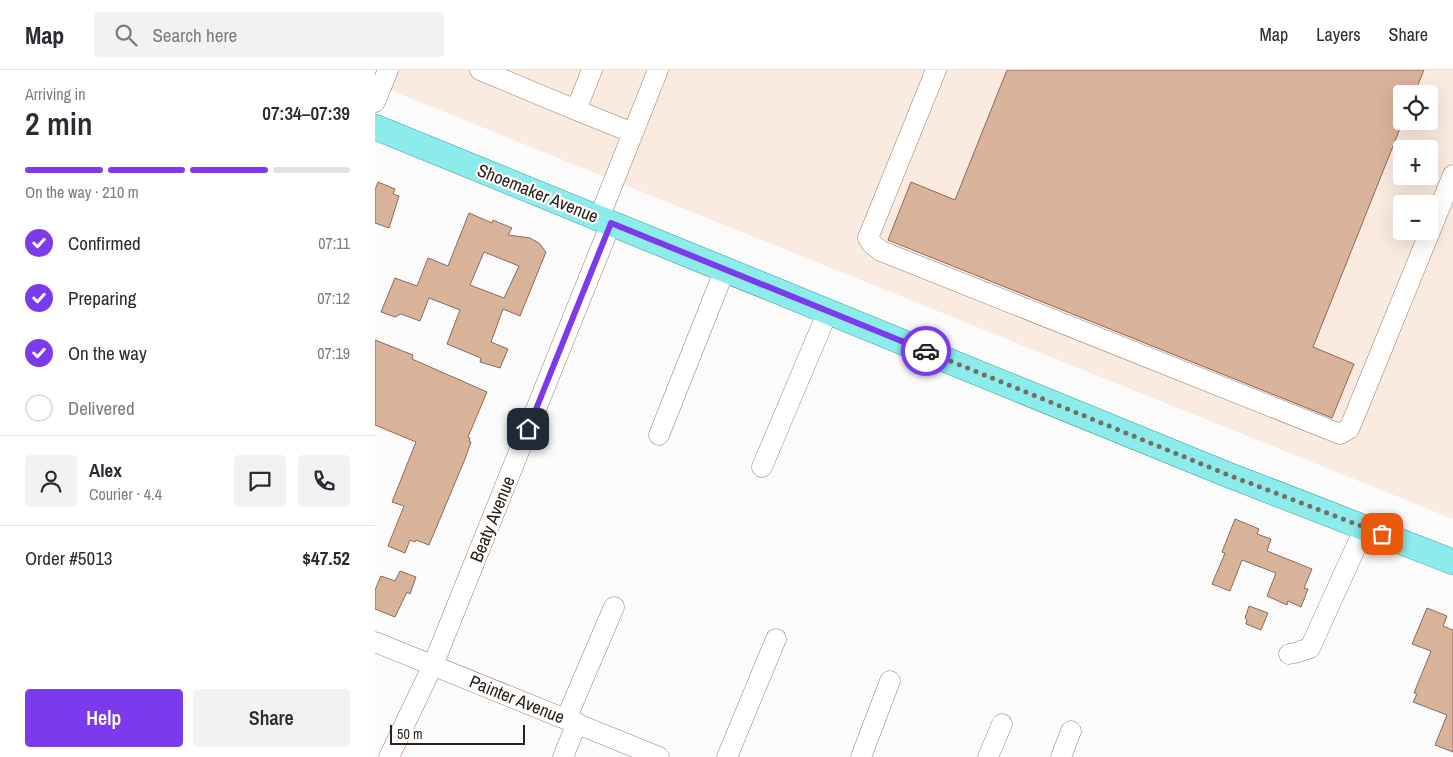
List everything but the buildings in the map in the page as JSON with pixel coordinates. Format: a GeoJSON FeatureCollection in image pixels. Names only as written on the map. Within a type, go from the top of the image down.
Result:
{"type":"FeatureCollection","features":[{"type":"Feature","properties":{"kind":"main road","name":"Shoemaker Avenue"},"geometry":{"type":"LineString","coordinates":[[375,127],[1226,474],[1453,562]]}},
{"type":"Feature","properties":{"kind":"street"},"geometry":{"type":"LineString","coordinates":[[375,102],[388,70]]}},
{"type":"Feature","properties":{"kind":"street"},"geometry":{"type":"LineString","coordinates":[[480,70],[633,132]]}},
{"type":"Feature","properties":{"kind":"street"},"geometry":{"type":"LineString","coordinates":[[576,110],[592,70]]}},
{"type":"Feature","properties":{"kind":"street","name":"Beaty Avenue"},"geometry":{"type":"LineString","coordinates":[[389,757],[433,665],[605,220],[633,132],[658,70]]}},
{"type":"Feature","properties":{"kind":"street"},"geometry":{"type":"LineString","coordinates":[[935,70],[868,238],[872,244],[890,254],[1340,434],[1349,428],[1355,415],[1453,175]]}},
{"type":"Feature","properties":{"kind":"street"},"geometry":{"type":"LineString","coordinates":[[659,435],[725,269]]}},
{"type":"Feature","properties":{"kind":"street"},"geometry":{"type":"LineString","coordinates":[[762,467],[828,311]]}},
{"type":"Feature","properties":{"kind":"street"},"geometry":{"type":"LineString","coordinates":[[1289,654],[1310,648],[1365,528]]}},
{"type":"Feature","properties":{"kind":"street"},"geometry":{"type":"LineString","coordinates":[[563,757],[571,721],[614,607]]}},
{"type":"Feature","properties":{"kind":"street"},"geometry":{"type":"LineString","coordinates":[[727,757],[776,639]]}},
{"type":"Feature","properties":{"kind":"street","name":"Painter Avenue"},"geometry":{"type":"LineString","coordinates":[[375,642],[659,757]]}},
{"type":"Feature","properties":{"kind":"street"},"geometry":{"type":"LineString","coordinates":[[861,757],[890,681]]}},
{"type":"Feature","properties":{"kind":"street"},"geometry":{"type":"LineString","coordinates":[[988,757],[1001,724]]}},
{"type":"Feature","properties":{"kind":"street"},"geometry":{"type":"LineString","coordinates":[[1061,757],[1071,730]]}},
{"type":"Feature","properties":{"kind":"shaded area"},"geometry":{"type":"Polygon","coordinates":[[[375,70],[1453,70],[1453,519],[375,84],[375,70]]]}},
{"type":"Feature","properties":{"kind":"way so far"},"geometry":{"type":"LineString","coordinates":[[926,351],[1226,474],[1382,534]]}},
{"type":"Feature","properties":{"kind":"route"},"geometry":{"type":"LineString","coordinates":[[528,429],[611,223],[926,351]]}}]}
